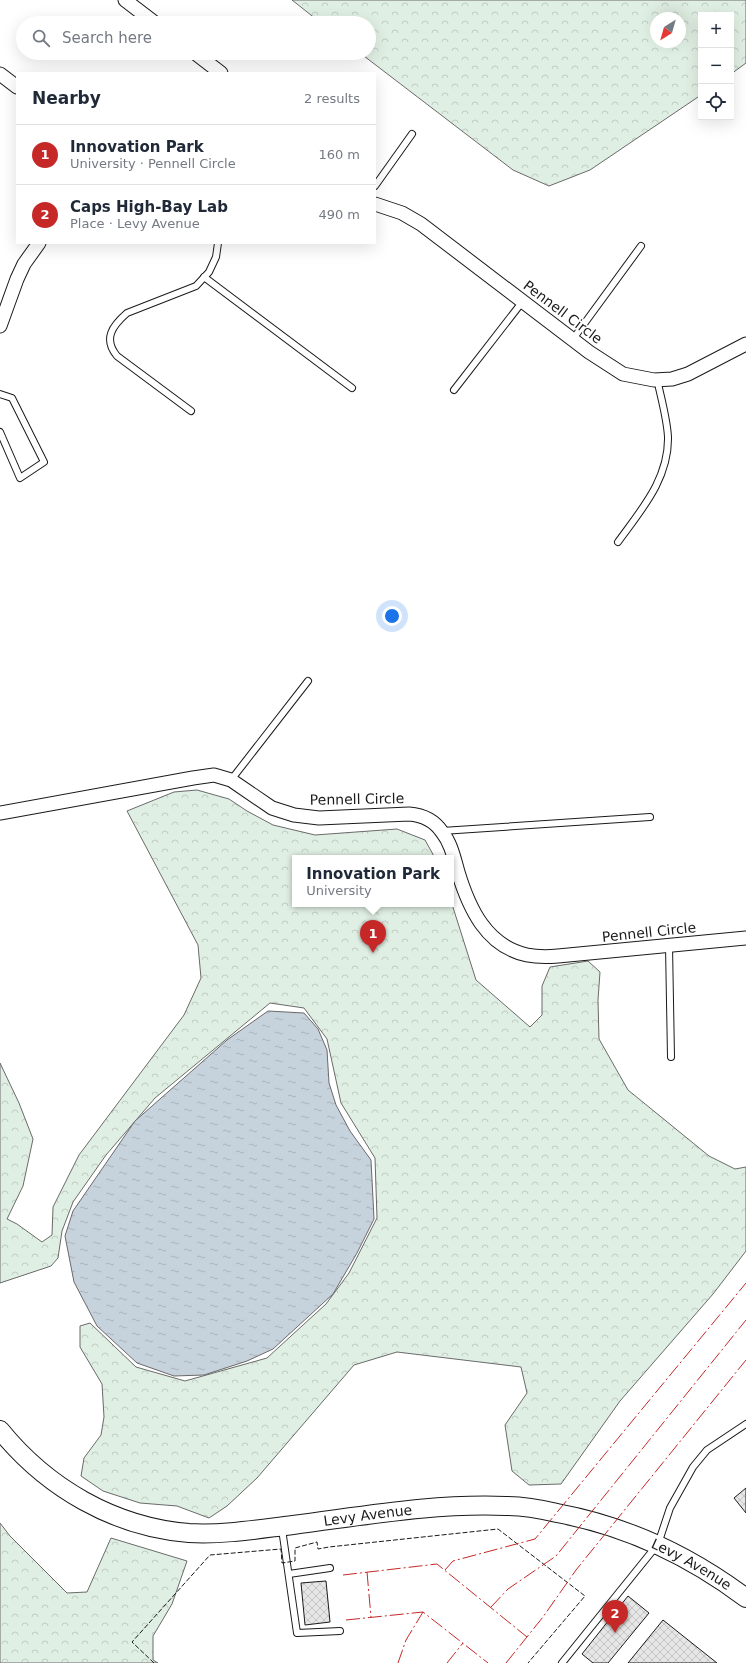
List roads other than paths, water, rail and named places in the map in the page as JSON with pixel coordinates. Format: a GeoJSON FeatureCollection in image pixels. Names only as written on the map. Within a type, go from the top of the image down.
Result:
{"type":"FeatureCollection","features":[{"type":"Feature","properties":{"kind":"street"},"geometry":{"type":"LineString","coordinates":[[125,0],[146,16]]}},
{"type":"Feature","properties":{"kind":"street"},"geometry":{"type":"LineString","coordinates":[[204,60],[220,72]]}},
{"type":"Feature","properties":{"kind":"street"},"geometry":{"type":"LineString","coordinates":[[0,74],[16,86]]}},
{"type":"Feature","properties":{"kind":"street","name":"Pennell Circle"},"geometry":{"type":"LineString","coordinates":[[376,204],[402,213],[421,224],[573,339],[623,374],[658,380],[672,379],[688,374],[746,344]]}},
{"type":"Feature","properties":{"kind":"street"},"geometry":{"type":"LineString","coordinates":[[0,326],[24,264],[39,244]]}},
{"type":"Feature","properties":{"kind":"street","name":"Pennell Circle"},"geometry":{"type":"LineString","coordinates":[[0,814],[206,775],[214,775],[231,780],[272,808],[294,815],[319,818],[408,814],[428,818],[442,831],[453,855]]}},
{"type":"Feature","properties":{"kind":"street","name":"Pennell Circle"},"geometry":{"type":"LineString","coordinates":[[454,860],[464,893],[478,920],[488,933],[500,942],[512,950],[526,955],[558,956],[746,938]]}},
{"type":"Feature","properties":{"kind":"street","name":"Levy Avenue"},"geometry":{"type":"LineString","coordinates":[[0,1430],[31,1464],[55,1483],[78,1498],[127,1520],[157,1528],[194,1533],[240,1531],[419,1508],[449,1506],[507,1506],[539,1509],[580,1517],[617,1528],[658,1544],[686,1558],[714,1575],[746,1598]]}},
{"type":"Feature","properties":{"kind":"lane"},"geometry":{"type":"LineString","coordinates":[[376,185],[412,134]]}},
{"type":"Feature","properties":{"kind":"lane"},"geometry":{"type":"LineString","coordinates":[[191,411],[117,356],[109,343],[110,336],[118,321],[127,313],[196,286],[209,272],[216,257],[218,244]]}},
{"type":"Feature","properties":{"kind":"lane"},"geometry":{"type":"LineString","coordinates":[[573,339],[641,246]]}},
{"type":"Feature","properties":{"kind":"lane"},"geometry":{"type":"LineString","coordinates":[[204,277],[352,388]]}},
{"type":"Feature","properties":{"kind":"lane"},"geometry":{"type":"LineString","coordinates":[[454,390],[523,301]]}},
{"type":"Feature","properties":{"kind":"lane"},"geometry":{"type":"LineString","coordinates":[[618,542],[654,490],[664,468],[668,436],[658,380]]}},
{"type":"Feature","properties":{"kind":"lane"},"geometry":{"type":"LineString","coordinates":[[0,394],[12,398],[44,462],[20,478],[0,432]]}},
{"type":"Feature","properties":{"kind":"lane"},"geometry":{"type":"LineString","coordinates":[[231,780],[308,681]]}},
{"type":"Feature","properties":{"kind":"lane"},"geometry":{"type":"LineString","coordinates":[[442,831],[650,817]]}},
{"type":"Feature","properties":{"kind":"lane"},"geometry":{"type":"LineString","coordinates":[[669,946],[671,1057]]}},
{"type":"Feature","properties":{"kind":"lane"},"geometry":{"type":"LineString","coordinates":[[562,1663],[658,1544],[670,1508],[693,1467],[707,1450],[746,1424]]}},
{"type":"Feature","properties":{"kind":"lane"},"geometry":{"type":"LineString","coordinates":[[282,1526],[297,1634],[340,1631]]}},
{"type":"Feature","properties":{"kind":"lane"},"geometry":{"type":"LineString","coordinates":[[289,1574],[330,1568]]}},
{"type":"Feature","properties":{"kind":"water"},"geometry":{"type":"Polygon","coordinates":[[[268,1011],[304,1013],[318,1029],[327,1050],[329,1083],[336,1105],[350,1131],[371,1160],[374,1219],[357,1253],[333,1294],[273,1349],[247,1361],[204,1375],[174,1376],[137,1363],[97,1326],[74,1282],[65,1236],[73,1211],[135,1121],[227,1040],[268,1011]]]}},
{"type":"Feature","properties":{"kind":"place","name":"Innovation Park"},"geometry":{"type":"Point","coordinates":[373,953]}},
{"type":"Feature","properties":{"kind":"place","name":"Caps High-Bay Lab"},"geometry":{"type":"Point","coordinates":[615,1633]}}]}
